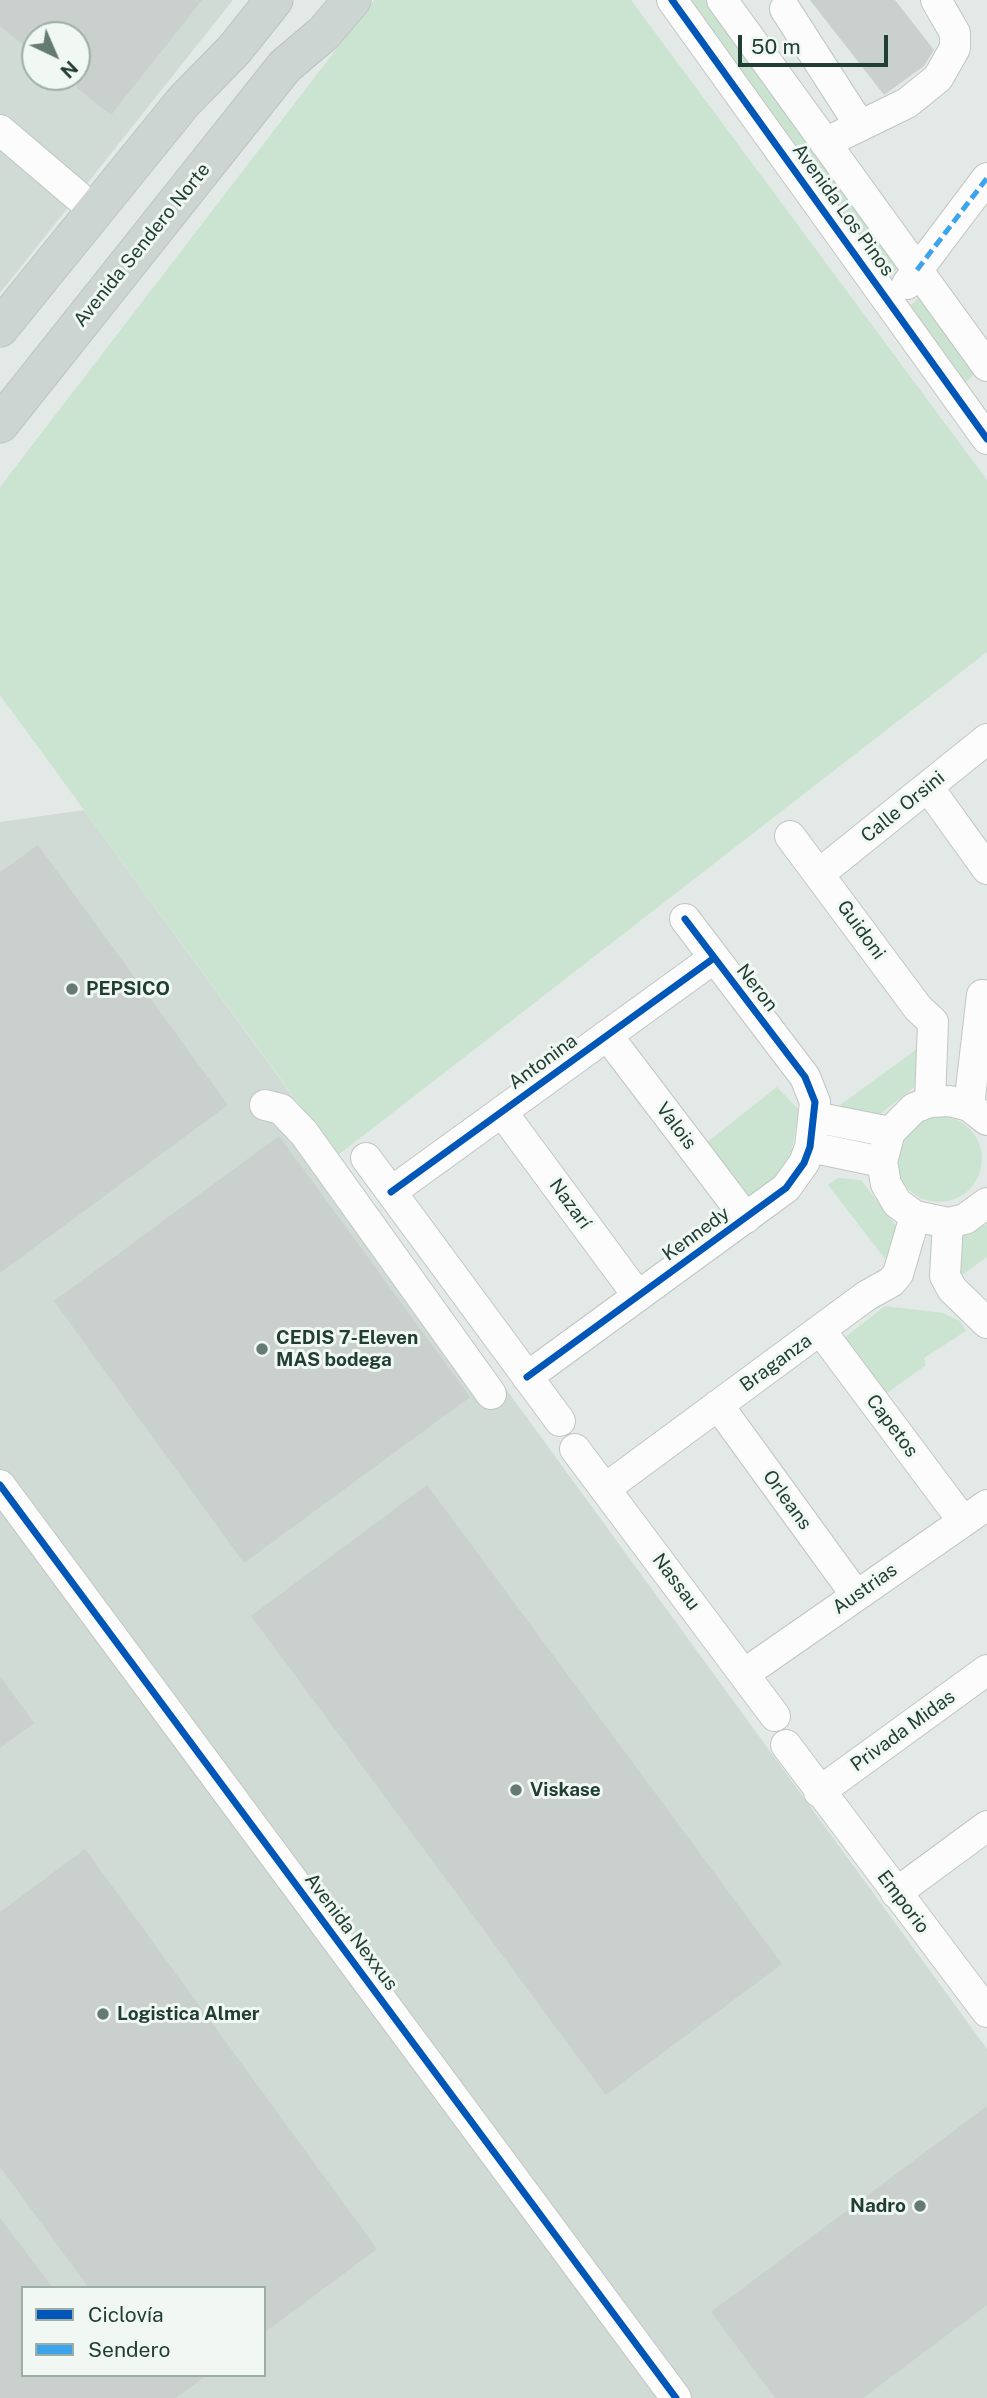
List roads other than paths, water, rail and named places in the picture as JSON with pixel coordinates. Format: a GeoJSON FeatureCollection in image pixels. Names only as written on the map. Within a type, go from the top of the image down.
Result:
{"type":"FeatureCollection","features":[{"type":"Feature","properties":{"kind":"main road"},"geometry":{"type":"LineString","coordinates":[[184,101],[194,78],[247,0]]}},
{"type":"Feature","properties":{"kind":"main road"},"geometry":{"type":"LineString","coordinates":[[0,328],[184,101],[234,50],[274,0]]}},
{"type":"Feature","properties":{"kind":"main road","name":"Avenida Sendero Norte"},"geometry":{"type":"LineString","coordinates":[[285,66],[309,17],[321,0]]}},
{"type":"Feature","properties":{"kind":"main road","name":"Avenida Sendero Norte"},"geometry":{"type":"LineString","coordinates":[[0,424],[285,66],[324,33],[352,0]]}},
{"type":"Feature","properties":{"kind":"street","name":"Avenida Los Pinos"},"geometry":{"type":"LineString","coordinates":[[672,0],[891,304],[982,417]]}},
{"type":"Feature","properties":{"kind":"street","name":"Avenida Los Pinos"},"geometry":{"type":"LineString","coordinates":[[722,0],[987,366]]}},
{"type":"Feature","properties":{"kind":"street"},"geometry":{"type":"LineString","coordinates":[[825,143],[859,124],[907,103],[937,78],[955,48],[955,33],[936,0]]}},
{"type":"Feature","properties":{"kind":"street"},"geometry":{"type":"LineString","coordinates":[[785,9],[859,124]]}},
{"type":"Feature","properties":{"kind":"street"},"geometry":{"type":"LineString","coordinates":[[0,130],[94,210]]}},
{"type":"Feature","properties":{"kind":"street"},"geometry":{"type":"LineString","coordinates":[[891,304],[987,178]]}},
{"type":"Feature","properties":{"kind":"street","name":"Calle Orsini"},"geometry":{"type":"LineString","coordinates":[[819,874],[987,739]]}},
{"type":"Feature","properties":{"kind":"street"},"geometry":{"type":"LineString","coordinates":[[928,787],[987,869]]}},
{"type":"Feature","properties":{"kind":"street","name":"Guidoni"},"geometry":{"type":"LineString","coordinates":[[790,836],[918,1007],[933,1022]]}},
{"type":"Feature","properties":{"kind":"street","name":"Neron"},"geometry":{"type":"LineString","coordinates":[[685,919],[804,1077]]}},
{"type":"Feature","properties":{"kind":"street","name":"Antonina"},"geometry":{"type":"LineString","coordinates":[[391,1192],[714,958]]}},
{"type":"Feature","properties":{"kind":"street"},"geometry":{"type":"LineString","coordinates":[[930,1102],[933,1022],[944,1020],[984,993]]}},
{"type":"Feature","properties":{"kind":"street"},"geometry":{"type":"LineString","coordinates":[[984,993],[981,1112],[950,1101],[930,1102],[900,1118],[890,1132],[881,1162],[891,1194],[897,1203],[915,1216],[948,1223],[965,1219],[987,1203]]}},
{"type":"Feature","properties":{"kind":"street","name":"Valois"},"geometry":{"type":"LineString","coordinates":[[607,1035],[746,1217]]}},
{"type":"Feature","properties":{"kind":"street","name":"Kennedy"},"geometry":{"type":"LineString","coordinates":[[527,1377],[786,1188],[804,1163],[810,1147],[815,1102],[804,1077]]}},
{"type":"Feature","properties":{"kind":"street"},"geometry":{"type":"LineString","coordinates":[[265,1105],[281,1109],[304,1133],[491,1394]]}},
{"type":"Feature","properties":{"kind":"street","name":"Nazarí"},"geometry":{"type":"LineString","coordinates":[[502,1112],[638,1296]]}},
{"type":"Feature","properties":{"kind":"street"},"geometry":{"type":"LineString","coordinates":[[814,1117],[890,1132]]}},
{"type":"Feature","properties":{"kind":"street"},"geometry":{"type":"LineString","coordinates":[[810,1147],[881,1162]]}},
{"type":"Feature","properties":{"kind":"street"},"geometry":{"type":"LineString","coordinates":[[366,1158],[559,1422]]}},
{"type":"Feature","properties":{"kind":"street","name":"Braganza"},"geometry":{"type":"LineString","coordinates":[[606,1488],[898,1274],[915,1216]]}},
{"type":"Feature","properties":{"kind":"street"},"geometry":{"type":"LineString","coordinates":[[948,1223],[945,1276],[952,1289],[987,1323]]}},
{"type":"Feature","properties":{"kind":"street","name":"Capetos"},"geometry":{"type":"LineString","coordinates":[[821,1331],[975,1513]]}},
{"type":"Feature","properties":{"kind":"street","name":"Orleans"},"geometry":{"type":"LineString","coordinates":[[718,1405],[856,1595]]}},
{"type":"Feature","properties":{"kind":"street","name":"Nassau"},"geometry":{"type":"LineString","coordinates":[[575,1449],[775,1716]]}},
{"type":"Feature","properties":{"kind":"street","name":"Avenida Nexxus"},"geometry":{"type":"LineString","coordinates":[[0,1485],[676,2398]]}},
{"type":"Feature","properties":{"kind":"street","name":"Austrias"},"geometry":{"type":"LineString","coordinates":[[744,1674],[975,1513]]}},
{"type":"Feature","properties":{"kind":"street","name":"Privada Midas"},"geometry":{"type":"LineString","coordinates":[[819,1791],[987,1670]]}},
{"type":"Feature","properties":{"kind":"street","name":"Emporio"},"geometry":{"type":"LineString","coordinates":[[786,1745],[896,1893],[982,1996]]}},
{"type":"Feature","properties":{"kind":"street"},"geometry":{"type":"LineString","coordinates":[[896,1893],[987,1826]]}},
{"type":"Feature","properties":{"kind":"place","name":"PEPSICO"},"geometry":{"type":"Point","coordinates":[72,989]}},
{"type":"Feature","properties":{"kind":"place","name":"CEDIS 7-Eleven MAS bodega"},"geometry":{"type":"Point","coordinates":[262,1349]}},
{"type":"Feature","properties":{"kind":"place","name":"Viskase"},"geometry":{"type":"Point","coordinates":[516,1790]}},
{"type":"Feature","properties":{"kind":"place","name":"Logistica Almer"},"geometry":{"type":"Point","coordinates":[103,2014]}},
{"type":"Feature","properties":{"kind":"place","name":"Nadro"},"geometry":{"type":"Point","coordinates":[920,2206]}}]}
